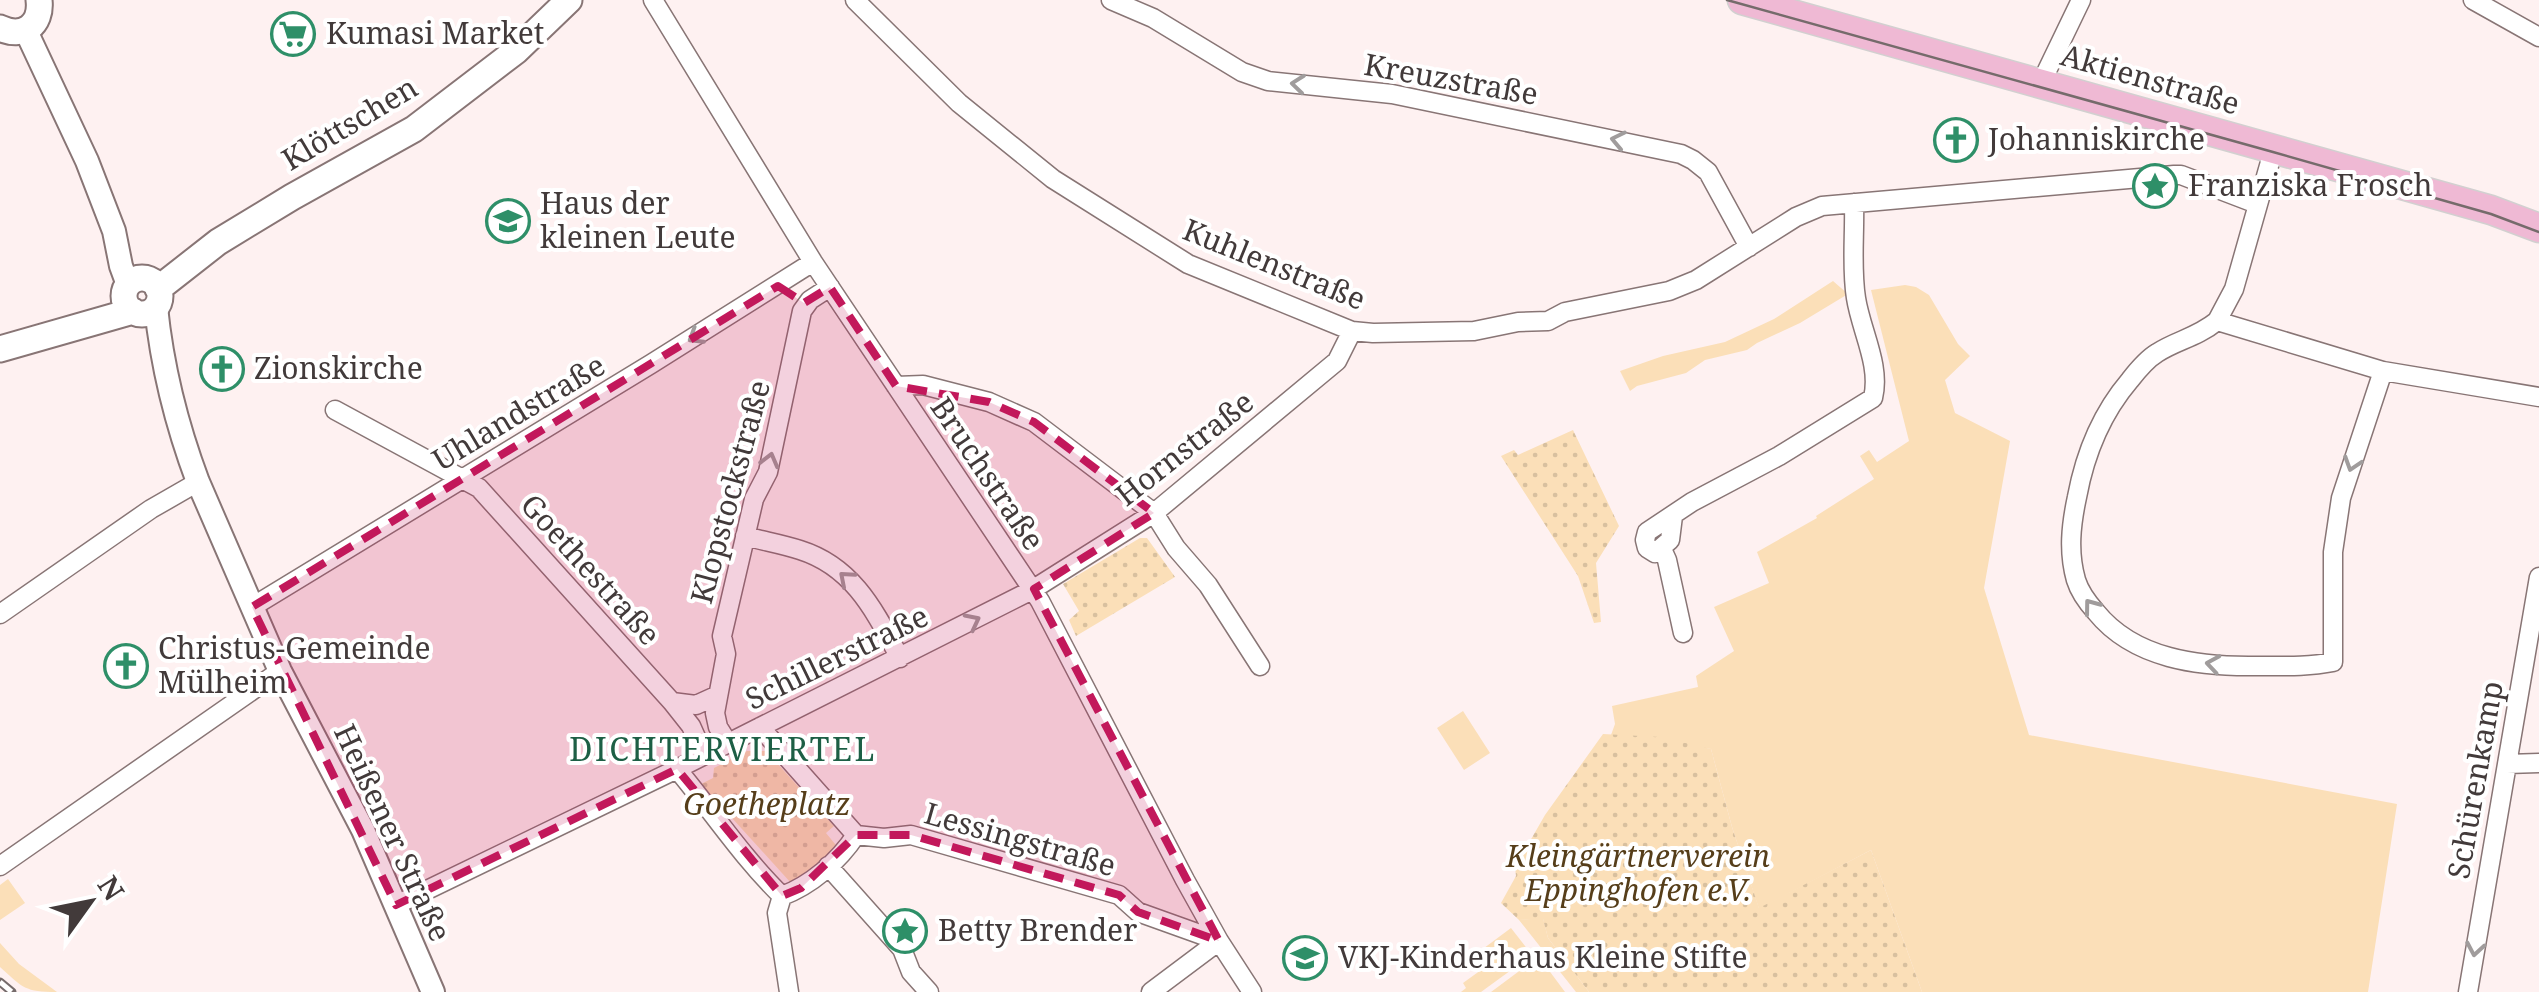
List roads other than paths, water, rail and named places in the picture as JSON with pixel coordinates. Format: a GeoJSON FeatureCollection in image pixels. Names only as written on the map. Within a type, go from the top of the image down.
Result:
{"type":"FeatureCollection","features":[{"type":"Feature","properties":{"kind":"main road"},"geometry":{"type":"LineString","coordinates":[[13,30],[35,24],[39,0]]}},
{"type":"Feature","properties":{"kind":"main road","name":"Klöttschen"},"geometry":{"type":"LineString","coordinates":[[0,349],[100,322],[141,295],[180,260],[201,253],[414,128],[516,50],[569,0]]}},
{"type":"Feature","properties":{"kind":"main road","name":"Aktienstraße"},"geometry":{"type":"LineString","coordinates":[[1742,0],[2491,210],[2539,228]]}},
{"type":"Feature","properties":{"kind":"street","name":"Bruchstraße"},"geometry":{"type":"LineString","coordinates":[[652,0],[813,262],[1053,623],[1219,941],[1252,992]]}},
{"type":"Feature","properties":{"kind":"street","name":"Kuhlenstraße"},"geometry":{"type":"LineString","coordinates":[[855,0],[959,103],[1053,179],[1188,264],[1352,331],[1474,331],[1518,322],[1548,321],[1565,312],[1669,291],[1696,280],[1796,217],[1822,206],[1854,203]]}},
{"type":"Feature","properties":{"kind":"street","name":"Kreuzstraße"},"geometry":{"type":"LineString","coordinates":[[1111,0],[1153,18],[1253,77],[1392,94],[1681,154],[1708,172],[1749,247]]}},
{"type":"Feature","properties":{"kind":"street"},"geometry":{"type":"LineString","coordinates":[[2041,83],[2081,0]]}},
{"type":"Feature","properties":{"kind":"street"},"geometry":{"type":"LineString","coordinates":[[2473,0],[2539,37]]}},
{"type":"Feature","properties":{"kind":"street","name":"Heißener Straße"},"geometry":{"type":"LineString","coordinates":[[13,30],[67,114],[114,231],[134,260],[198,482],[280,670],[363,830],[433,992]]}},
{"type":"Feature","properties":{"kind":"street"},"geometry":{"type":"LineString","coordinates":[[2274,148],[2234,289],[2218,321],[2202,334],[2157,353],[2115,399],[2098,428],[2082,472],[2070,528],[2073,567],[2082,595],[2114,631],[2161,656],[2228,666],[2333,662],[2333,552],[2341,498],[2383,371]]}},
{"type":"Feature","properties":{"kind":"street"},"geometry":{"type":"LineString","coordinates":[[1683,633],[1667,560],[1662,549],[1655,553],[1648,548],[1647,532],[1873,398],[1876,386],[1856,297],[1854,203],[2181,175],[2257,204]]}},
{"type":"Feature","properties":{"kind":"street","name":"Uhlandstraße"},"geometry":{"type":"LineString","coordinates":[[252,607],[813,262]]}},
{"type":"Feature","properties":{"kind":"street"},"geometry":{"type":"LineString","coordinates":[[778,286],[792,296],[802,311],[810,300],[830,288]]}},
{"type":"Feature","properties":{"kind":"street","name":"Klopstockstraße"},"geometry":{"type":"LineString","coordinates":[[728,743],[715,713],[726,654],[722,636],[754,499],[768,472],[802,311]]}},
{"type":"Feature","properties":{"kind":"street"},"geometry":{"type":"LineString","coordinates":[[2218,321],[2383,371],[2539,397]]}},
{"type":"Feature","properties":{"kind":"street","name":"Hornstraße"},"geometry":{"type":"LineString","coordinates":[[1032,590],[1154,513],[1337,361],[1352,331]]}},
{"type":"Feature","properties":{"kind":"street"},"geometry":{"type":"LineString","coordinates":[[896,386],[924,385],[989,402],[1034,422],[1154,513],[1260,666]]}},
{"type":"Feature","properties":{"kind":"street","name":"Goethestraße"},"geometry":{"type":"LineString","coordinates":[[336,410],[479,488],[672,702],[691,726],[704,754]]}},
{"type":"Feature","properties":{"kind":"street"},"geometry":{"type":"LineString","coordinates":[[0,614],[151,508],[198,482]]}},
{"type":"Feature","properties":{"kind":"street"},"geometry":{"type":"LineString","coordinates":[[745,536],[800,549],[836,568],[873,607],[900,658]]}},
{"type":"Feature","properties":{"kind":"street","name":"Schürenkamp"},"geometry":{"type":"LineString","coordinates":[[2468,992],[2539,576]]}},
{"type":"Feature","properties":{"kind":"street","name":"Schillerstraße"},"geometry":{"type":"LineString","coordinates":[[396,906],[1032,590]]}},
{"type":"Feature","properties":{"kind":"street"},"geometry":{"type":"LineString","coordinates":[[0,866],[280,670]]}},
{"type":"Feature","properties":{"kind":"street"},"geometry":{"type":"LineString","coordinates":[[672,702],[696,704],[718,694]]}},
{"type":"Feature","properties":{"kind":"street"},"geometry":{"type":"LineString","coordinates":[[760,727],[856,836],[845,851],[802,888],[782,896]]}},
{"type":"Feature","properties":{"kind":"street"},"geometry":{"type":"LineString","coordinates":[[2507,764],[2539,764]]}},
{"type":"Feature","properties":{"kind":"street"},"geometry":{"type":"LineString","coordinates":[[677,769],[712,810],[733,843],[782,896]]}},
{"type":"Feature","properties":{"kind":"street","name":"Lessingstraße"},"geometry":{"type":"LineString","coordinates":[[856,836],[912,835],[1119,895],[1138,912],[1219,941]]}},
{"type":"Feature","properties":{"kind":"street"},"geometry":{"type":"LineString","coordinates":[[828,866],[902,949],[911,972],[929,992]]}},
{"type":"Feature","properties":{"kind":"street"},"geometry":{"type":"LineString","coordinates":[[782,896],[777,913],[789,992]]}},
{"type":"Feature","properties":{"kind":"street"},"geometry":{"type":"LineString","coordinates":[[1151,992],[1219,941]]}},
{"type":"Feature","properties":{"kind":"tram line"},"geometry":{"type":"LineString","coordinates":[[1727,0],[2491,214],[2539,232]]}},
{"type":"Feature","properties":{"kind":"railway"},"geometry":{"type":"LineString","coordinates":[[0,982],[12,992]]}},
{"type":"Feature","properties":{"kind":"place","name":"Kumasi Market"},"geometry":{"type":"Point","coordinates":[293,34]}},
{"type":"Feature","properties":{"kind":"place","name":"Johanniskirche"},"geometry":{"type":"Point","coordinates":[1956,140]}},
{"type":"Feature","properties":{"kind":"place","name":"Franziska Frosch"},"geometry":{"type":"Point","coordinates":[2155,186]}},
{"type":"Feature","properties":{"kind":"place","name":"Haus der kleinen Leute"},"geometry":{"type":"Point","coordinates":[508,221]}},
{"type":"Feature","properties":{"kind":"place","name":"Zionskirche"},"geometry":{"type":"Point","coordinates":[222,369]}},
{"type":"Feature","properties":{"kind":"place","name":"Christus-Gemeinde Mülheim"},"geometry":{"type":"Point","coordinates":[126,666]}},
{"type":"Feature","properties":{"kind":"place","name":"Betty Brender"},"geometry":{"type":"Point","coordinates":[905,931]}},
{"type":"Feature","properties":{"kind":"place","name":"VKJ-Kinderhaus Kleine Stifte"},"geometry":{"type":"Point","coordinates":[1305,958]}},
{"type":"Feature","properties":{"kind":"district","name":"DICHTERVIERTEL"},"geometry":{"type":"Point","coordinates":[723,750]}},
{"type":"Feature","properties":{"kind":"park label","name":"Goetheplatz"},"geometry":{"type":"Point","coordinates":[767,805]}},
{"type":"Feature","properties":{"kind":"park label","name":"Kleingärtnerverein Eppinghofen e.V."},"geometry":{"type":"Point","coordinates":[1638,874]}}]}
